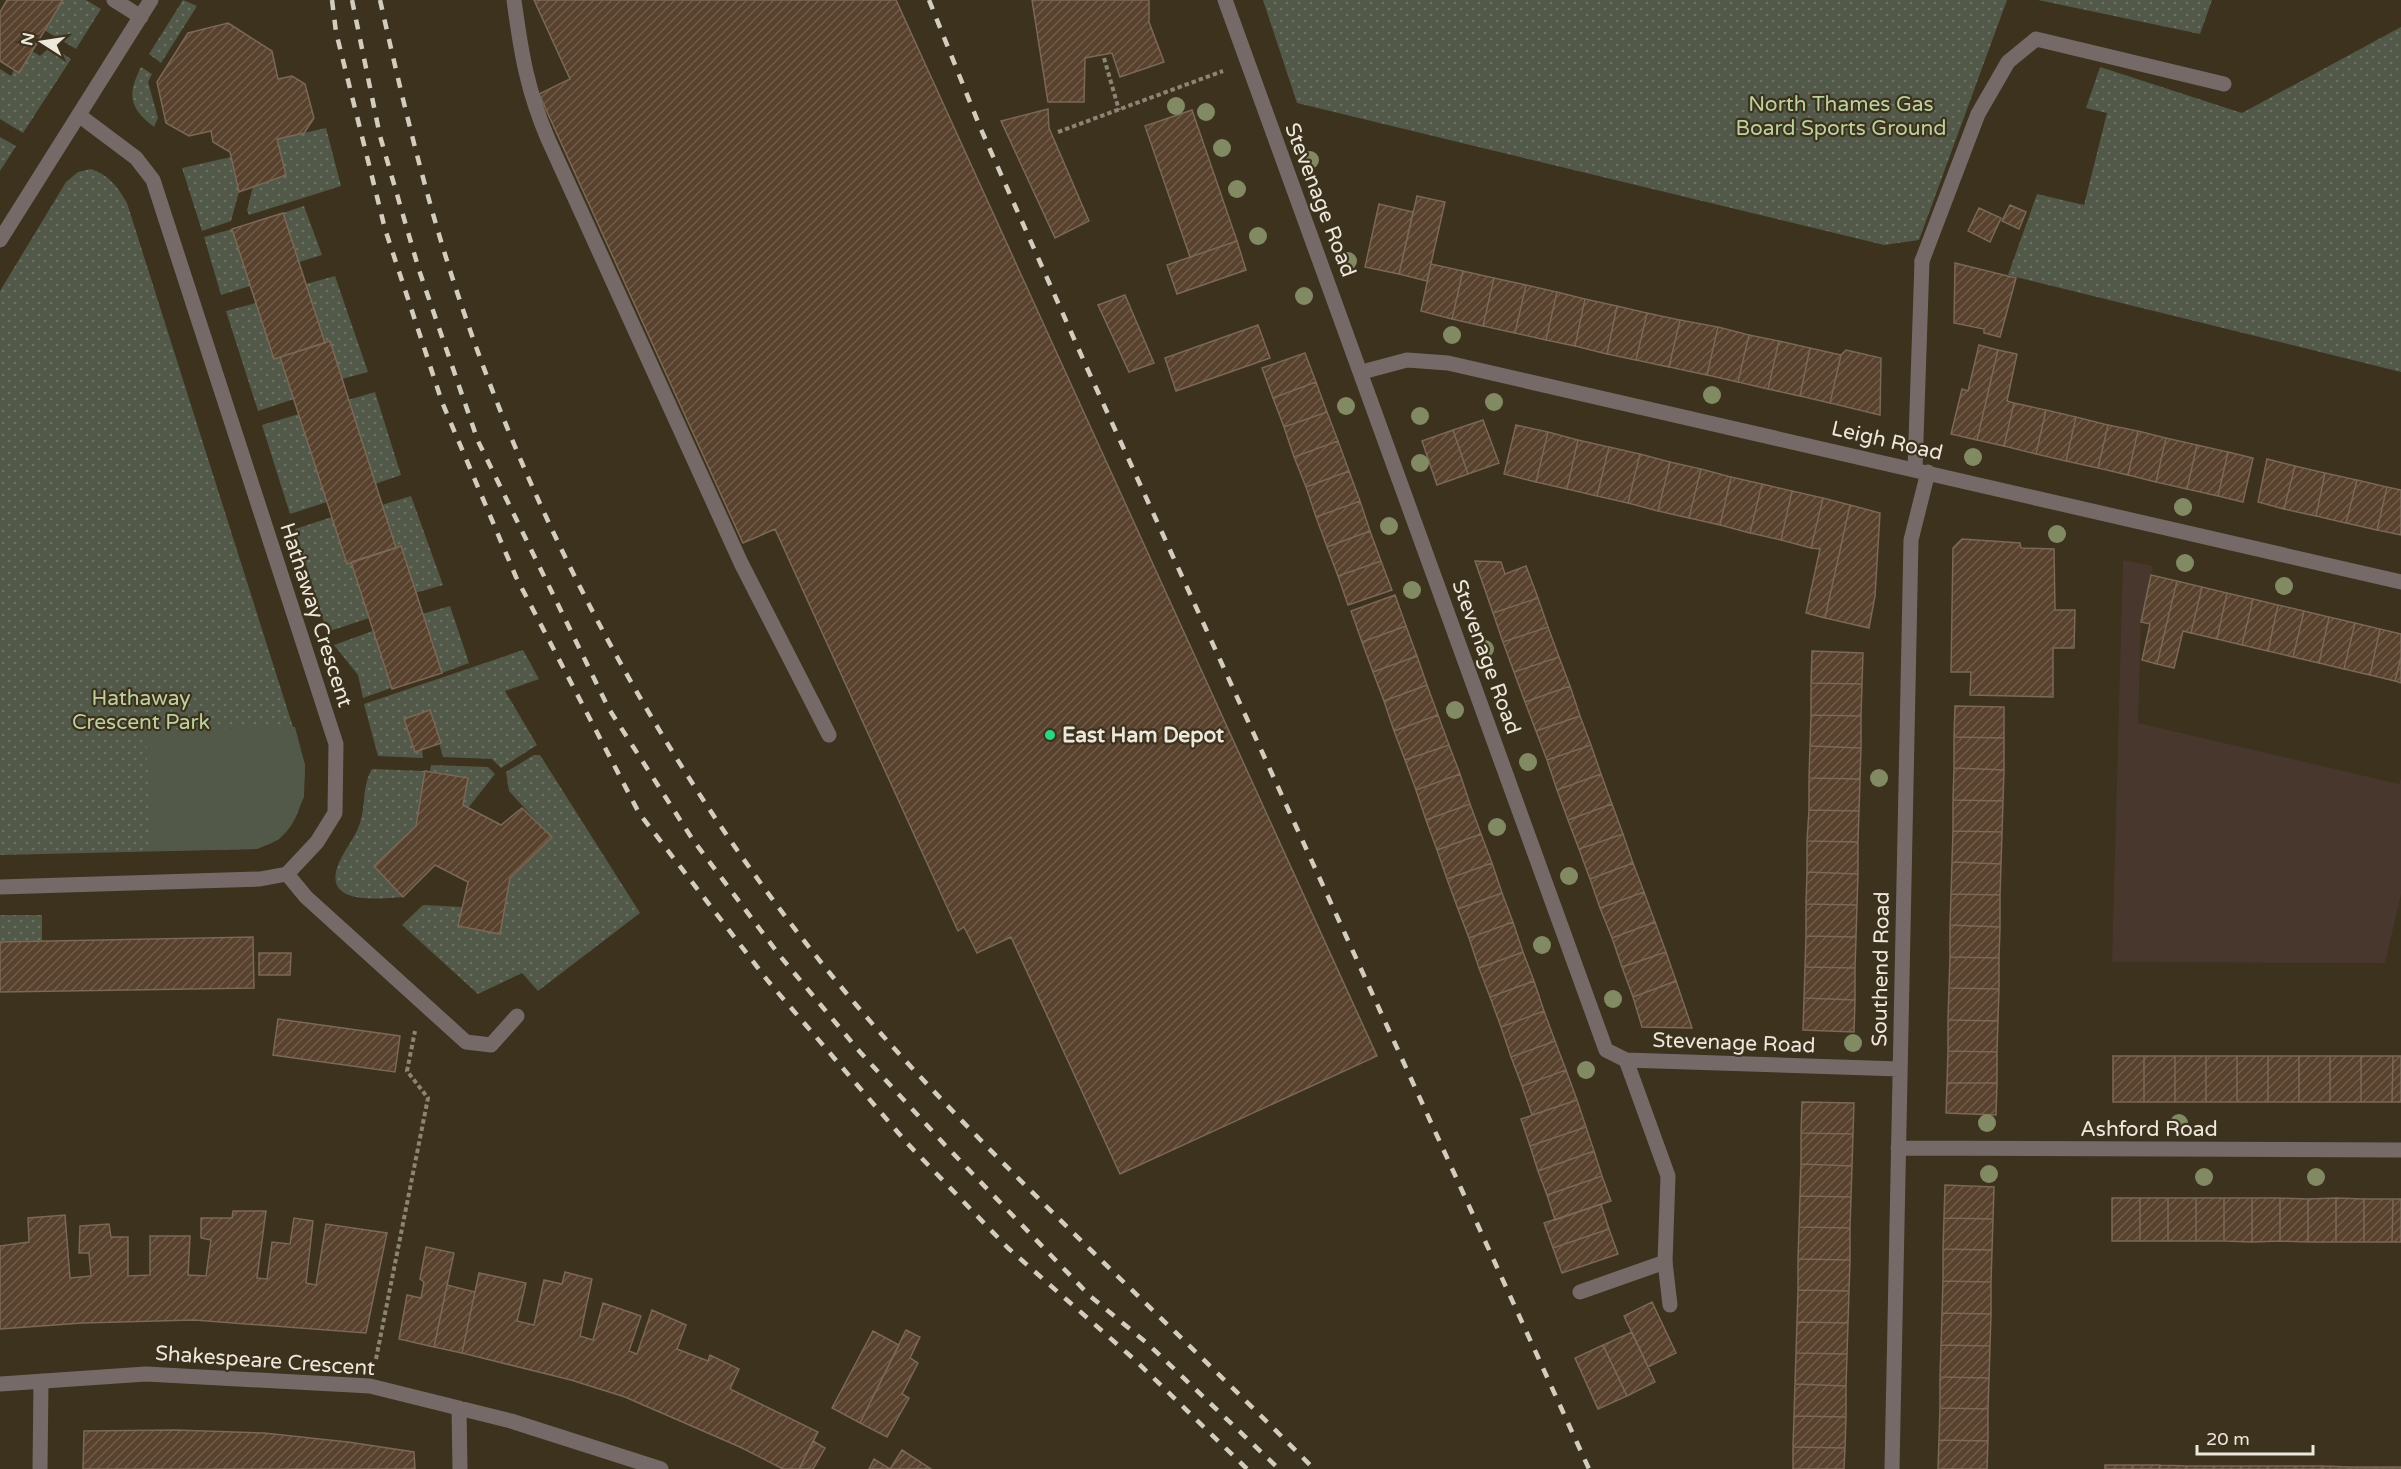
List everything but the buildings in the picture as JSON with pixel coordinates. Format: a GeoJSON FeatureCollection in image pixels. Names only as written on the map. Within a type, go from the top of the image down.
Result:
{"type":"FeatureCollection","features":[{"type":"Feature","properties":{"kind":"street"},"geometry":{"type":"LineString","coordinates":[[114,0],[141,17]]}},
{"type":"Feature","properties":{"kind":"street"},"geometry":{"type":"LineString","coordinates":[[0,240],[151,0]]}},
{"type":"Feature","properties":{"kind":"street"},"geometry":{"type":"LineString","coordinates":[[514,0],[522,65],[533,104],[548,139],[741,563],[829,735]]}},
{"type":"Feature","properties":{"kind":"street","name":"Stevenage Road"},"geometry":{"type":"LineString","coordinates":[[1225,0],[1246,64],[1362,372],[1606,1050],[1615,1057],[1626,1060],[1900,1069]]}},
{"type":"Feature","properties":{"kind":"street","name":"Southend Road"},"geometry":{"type":"LineString","coordinates":[[1892,1469],[1911,540],[1921,471],[1922,261],[1978,114],[2007,62],[2036,39],[2224,84]]}},
{"type":"Feature","properties":{"kind":"street","name":"Hathaway Crescent"},"geometry":{"type":"LineString","coordinates":[[80,116],[136,158],[153,180],[336,744],[335,813],[317,842],[286,874]]}},
{"type":"Feature","properties":{"kind":"street","name":"Leigh Road"},"geometry":{"type":"LineString","coordinates":[[1362,372],[1407,360],[1437,361],[2401,582]]}},
{"type":"Feature","properties":{"kind":"street"},"geometry":{"type":"LineString","coordinates":[[0,887],[260,879],[286,874],[306,897],[466,1042],[490,1045],[517,1016]]}},
{"type":"Feature","properties":{"kind":"street"},"geometry":{"type":"LineString","coordinates":[[1626,1060],[1668,1176],[1665,1262],[1670,1305]]}},
{"type":"Feature","properties":{"kind":"street","name":"Ashford Road"},"geometry":{"type":"LineString","coordinates":[[1898,1148],[2401,1150]]}},
{"type":"Feature","properties":{"kind":"street"},"geometry":{"type":"LineString","coordinates":[[1580,1292],[1665,1262]]}},
{"type":"Feature","properties":{"kind":"street","name":"Shakespeare Crescent"},"geometry":{"type":"LineString","coordinates":[[0,1384],[146,1374],[370,1386],[511,1421],[661,1469]]}},
{"type":"Feature","properties":{"kind":"street"},"geometry":{"type":"LineString","coordinates":[[40,1469],[41,1381]]}},
{"type":"Feature","properties":{"kind":"street"},"geometry":{"type":"LineString","coordinates":[[459,1408],[460,1469]]}},
{"type":"Feature","properties":{"kind":"path"},"geometry":{"type":"LineString","coordinates":[[1104,58],[1119,110]]}},
{"type":"Feature","properties":{"kind":"path"},"geometry":{"type":"LineString","coordinates":[[1058,132],[1246,64]]}},
{"type":"Feature","properties":{"kind":"path"},"geometry":{"type":"LineString","coordinates":[[370,1386],[428,1098],[407,1071],[416,1026],[425,1004]]}},
{"type":"Feature","properties":{"kind":"shaded area"},"geometry":{"type":"Polygon","coordinates":[[[2123,560],[2153,566],[2141,622],[2138,723],[2399,784],[2401,778],[2401,894],[2385,963],[2112,962],[2123,560]]]}},
{"type":"Feature","properties":{"kind":"green space"},"geometry":{"type":"Polygon","coordinates":[[[63,0],[86,0],[101,9],[76,49],[44,30],[63,0]]]}},
{"type":"Feature","properties":{"kind":"green space"},"geometry":{"type":"Polygon","coordinates":[[[183,0],[197,6],[161,63],[149,54],[183,0]]]}},
{"type":"Feature","properties":{"kind":"green space","name":"North Thames Gas Board Sports Ground"},"geometry":{"type":"Polygon","coordinates":[[[1263,0],[2007,0],[1919,240],[1884,245],[1297,103],[1263,0]]]}},
{"type":"Feature","properties":{"kind":"green space"},"geometry":{"type":"Polygon","coordinates":[[[2038,0],[2212,0],[2200,34],[2038,0]]]}},
{"type":"Feature","properties":{"kind":"green space"},"geometry":{"type":"Polygon","coordinates":[[[2401,27],[2401,372],[2008,275],[2037,194],[2084,205],[2107,113],[2086,108],[2100,67],[2242,113],[2401,27]]]}},
{"type":"Feature","properties":{"kind":"green space"},"geometry":{"type":"Polygon","coordinates":[[[51,46],[71,59],[23,133],[0,119],[0,69],[11,76],[14,70],[19,72],[32,51],[40,56],[51,46]]]}},
{"type":"Feature","properties":{"kind":"green space"},"geometry":{"type":"Polygon","coordinates":[[[141,67],[152,74],[148,82],[158,118],[154,127],[139,114],[133,100],[132,93],[141,67]]]}},
{"type":"Feature","properties":{"kind":"green space"},"geometry":{"type":"Polygon","coordinates":[[[326,128],[341,186],[249,215],[247,210],[253,187],[286,175],[277,139],[326,128]]]}},
{"type":"Feature","properties":{"kind":"green space"},"geometry":{"type":"Polygon","coordinates":[[[0,137],[16,146],[0,171],[0,137]]]}},
{"type":"Feature","properties":{"kind":"green space"},"geometry":{"type":"Polygon","coordinates":[[[231,157],[239,192],[231,221],[202,231],[182,168],[231,157]]]}},
{"type":"Feature","properties":{"kind":"green space","name":"Hathaway Crescent Park"},"geometry":{"type":"Polygon","coordinates":[[[91,169],[103,174],[112,182],[127,203],[305,765],[300,805],[293,823],[279,839],[257,849],[0,855],[0,291],[66,182],[78,172],[91,169]]]}},
{"type":"Feature","properties":{"kind":"green space"},"geometry":{"type":"Polygon","coordinates":[[[304,206],[322,255],[299,262],[283,213],[304,206]]]}},
{"type":"Feature","properties":{"kind":"green space"},"geometry":{"type":"Polygon","coordinates":[[[232,229],[250,286],[221,295],[204,237],[232,229]]]}},
{"type":"Feature","properties":{"kind":"green space"},"geometry":{"type":"Polygon","coordinates":[[[335,276],[368,372],[342,379],[325,343],[306,284],[335,276]]]}},
{"type":"Feature","properties":{"kind":"green space"},"geometry":{"type":"Polygon","coordinates":[[[256,303],[274,359],[280,357],[294,399],[258,411],[226,311],[256,303]]]}},
{"type":"Feature","properties":{"kind":"green space"},"geometry":{"type":"Polygon","coordinates":[[[375,392],[401,475],[375,484],[348,400],[375,392]]]}},
{"type":"Feature","properties":{"kind":"green space"},"geometry":{"type":"Polygon","coordinates":[[[299,414],[327,502],[290,514],[262,425],[299,414]]]}},
{"type":"Feature","properties":{"kind":"green space"},"geometry":{"type":"Polygon","coordinates":[[[411,496],[443,585],[415,593],[401,546],[396,548],[382,505],[411,496]]]}},
{"type":"Feature","properties":{"kind":"green space"},"geometry":{"type":"Polygon","coordinates":[[[332,517],[346,563],[351,562],[369,618],[327,632],[295,529],[332,517]]]}},
{"type":"Feature","properties":{"kind":"green space"},"geometry":{"type":"Polygon","coordinates":[[[450,606],[469,663],[442,673],[422,614],[450,606]]]}},
{"type":"Feature","properties":{"kind":"green space"},"geometry":{"type":"Polygon","coordinates":[[[373,631],[391,688],[363,698],[358,675],[334,645],[373,631]]]}},
{"type":"Feature","properties":{"kind":"green space"},"geometry":{"type":"Polygon","coordinates":[[[523,650],[539,679],[505,691],[537,745],[501,768],[492,759],[443,757],[430,710],[404,719],[415,752],[422,750],[423,758],[378,756],[364,704],[523,650]]]}},
{"type":"Feature","properties":{"kind":"green space"},"geometry":{"type":"Polygon","coordinates":[[[295,727],[305,765],[304,797],[296,815],[279,839],[257,849],[151,851],[146,730],[295,727]]]}},
{"type":"Feature","properties":{"kind":"green space"},"geometry":{"type":"Polygon","coordinates":[[[534,755],[540,755],[640,913],[538,991],[522,973],[478,994],[402,925],[423,905],[462,907],[459,926],[500,934],[510,878],[551,837],[509,791],[506,772],[534,755]]]}},
{"type":"Feature","properties":{"kind":"green space"},"geometry":{"type":"Polygon","coordinates":[[[431,765],[488,767],[495,774],[468,808],[463,805],[467,778],[430,771],[431,765]]]}},
{"type":"Feature","properties":{"kind":"green space"},"geometry":{"type":"Polygon","coordinates":[[[372,769],[425,771],[416,826],[375,866],[403,897],[358,898],[347,895],[339,889],[336,880],[339,862],[360,823],[367,782],[372,769]]]}},
{"type":"Feature","properties":{"kind":"green space"},"geometry":{"type":"Polygon","coordinates":[[[0,915],[42,915],[42,941],[0,942],[0,915]]]}},
{"type":"Feature","properties":{"kind":"railway"},"geometry":{"type":"LineString","coordinates":[[332,0],[336,32],[385,229],[442,402],[516,577],[639,813],[768,981],[907,1143],[1008,1248],[1135,1360],[1247,1469]]}},
{"type":"Feature","properties":{"kind":"railway"},"geometry":{"type":"LineString","coordinates":[[352,0],[380,136],[419,270],[478,441],[609,709],[693,840],[780,956],[860,1052],[945,1145],[1090,1296],[1148,1344],[1279,1469]]}},
{"type":"Feature","properties":{"kind":"railway"},"geometry":{"type":"LineString","coordinates":[[380,0],[409,124],[455,287],[506,424],[548,520],[594,615],[701,797],[761,884],[825,967],[892,1046],[995,1155],[1314,1469]]}},
{"type":"Feature","properties":{"kind":"railway"},"geometry":{"type":"LineString","coordinates":[[929,0],[980,127],[1087,368],[1589,1469]]}},
{"type":"Feature","properties":{"kind":"place","name":"East Ham Depot"},"geometry":{"type":"Point","coordinates":[1050,735]}}]}
